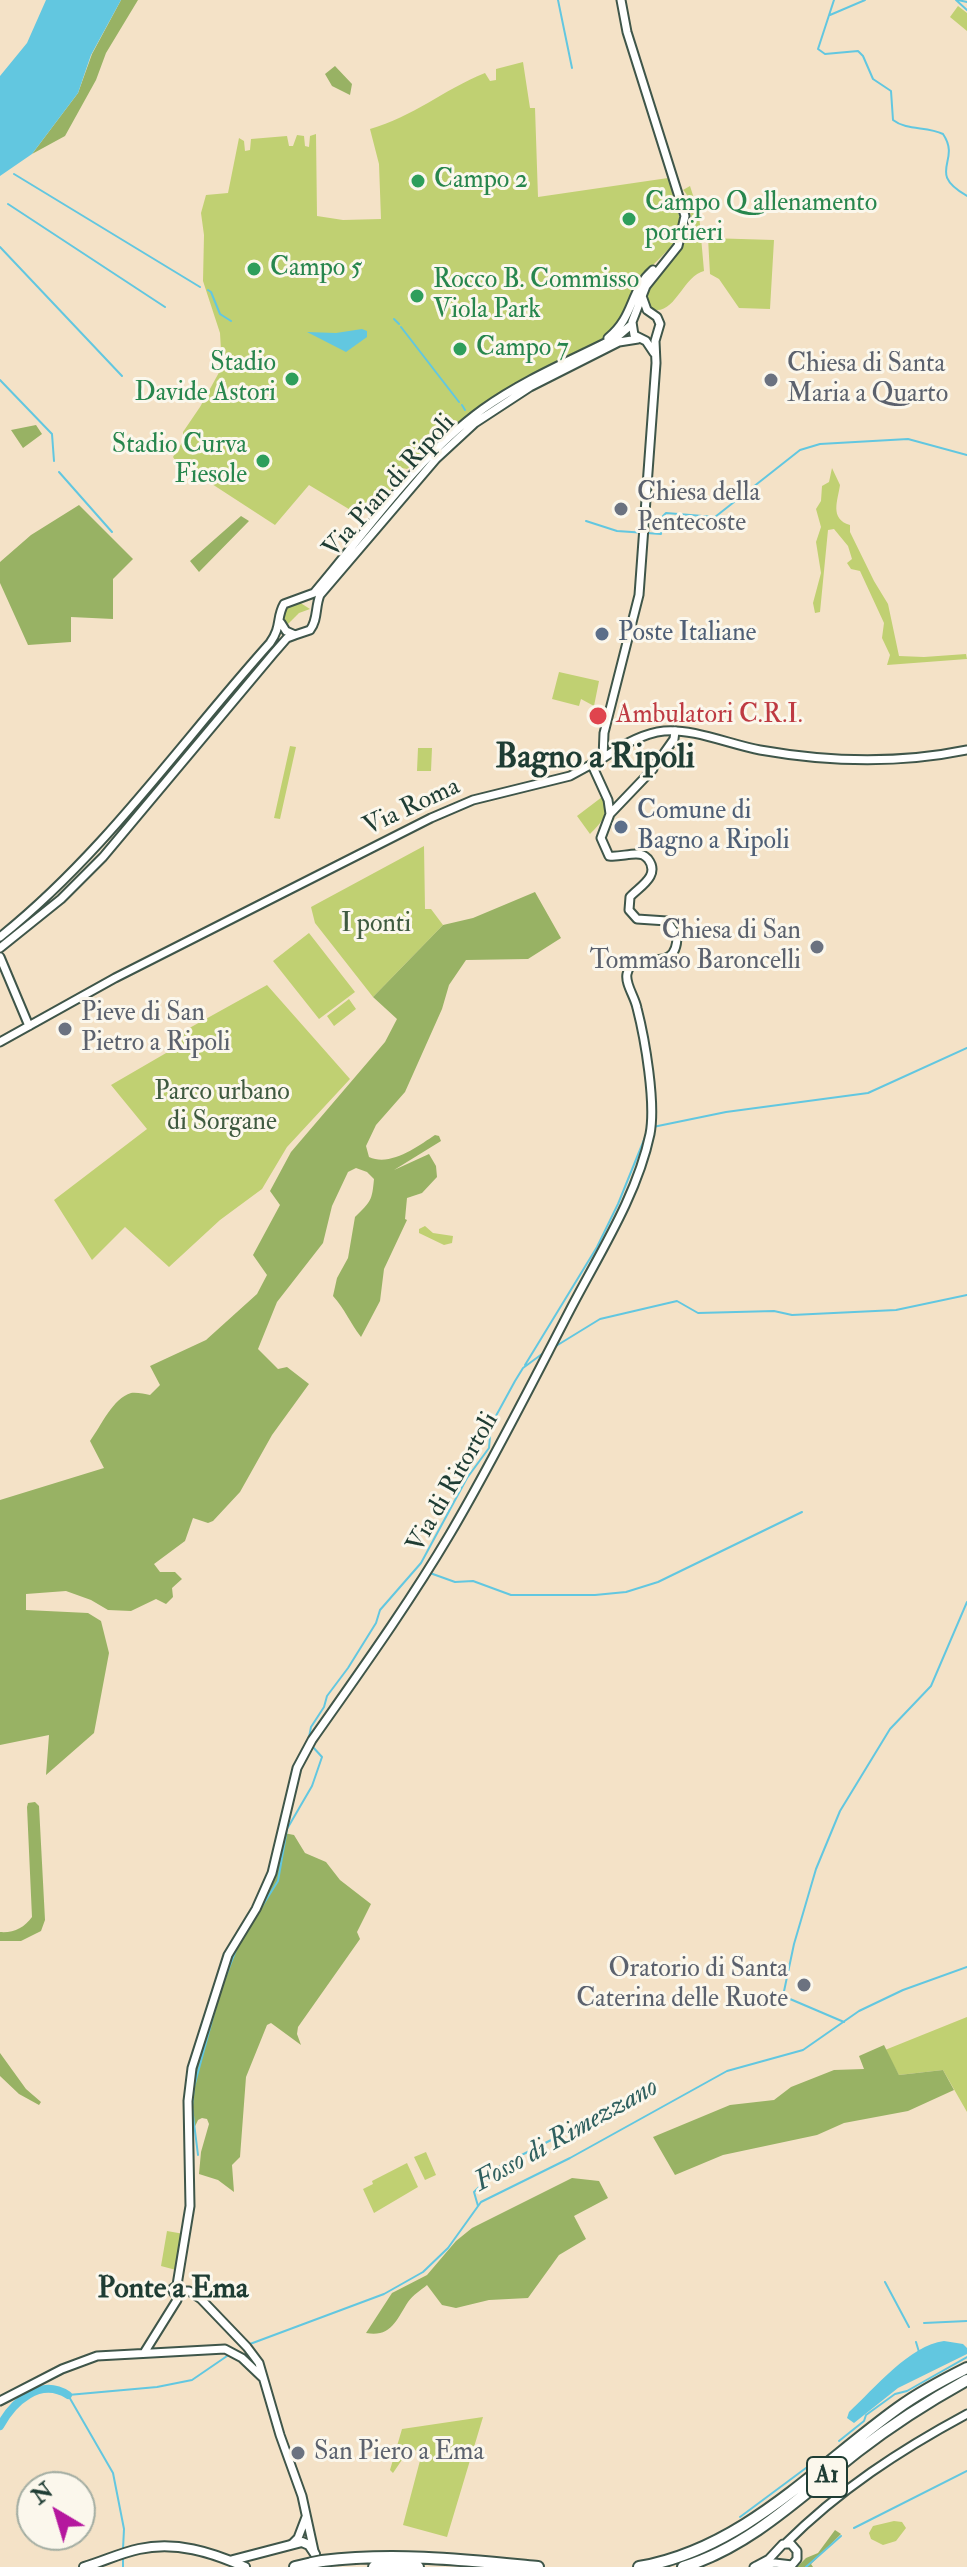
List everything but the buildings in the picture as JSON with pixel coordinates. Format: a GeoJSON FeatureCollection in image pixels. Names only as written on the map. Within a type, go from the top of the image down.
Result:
{"type":"FeatureCollection","features":[{"type":"Feature","properties":{"kind":"highway","name":"A1"},"geometry":{"type":"LineString","coordinates":[[639,2567],[679,2557],[735,2530],[792,2492],[895,2410],[967,2368]]}},
{"type":"Feature","properties":{"kind":"highway","name":"A1"},"geometry":{"type":"LineString","coordinates":[[683,2567],[713,2555],[760,2529],[895,2424],[967,2380]]}},
{"type":"Feature","properties":{"kind":"highway"},"geometry":{"type":"LineString","coordinates":[[295,2567],[316,2560],[418,2556],[538,2567]]}},
{"type":"Feature","properties":{"kind":"highway"},"geometry":{"type":"LineString","coordinates":[[374,2567],[418,2567]]}},
{"type":"Feature","properties":{"kind":"main road"},"geometry":{"type":"LineString","coordinates":[[83,2567],[139,2549],[185,2548],[239,2560],[304,2542],[316,2560]]}},
{"type":"Feature","properties":{"kind":"main road"},"geometry":{"type":"LineString","coordinates":[[252,2567],[253,2559],[262,2552]]}},
{"type":"Feature","properties":{"kind":"main road"},"geometry":{"type":"LineString","coordinates":[[228,2559],[245,2567]]}},
{"type":"Feature","properties":{"kind":"street"},"geometry":{"type":"LineString","coordinates":[[621,0],[627,32],[685,216],[678,246],[648,282],[631,325],[632,333],[655,355]]}},
{"type":"Feature","properties":{"kind":"street","name":"Via Pian di Ripoli"},"geometry":{"type":"LineString","coordinates":[[598,345],[624,322],[643,279],[665,262]]}},
{"type":"Feature","properties":{"kind":"street"},"geometry":{"type":"LineString","coordinates":[[603,758],[604,733],[639,595],[659,322],[649,313],[642,296]]}},
{"type":"Feature","properties":{"kind":"street"},"geometry":{"type":"LineString","coordinates":[[636,316],[649,313]]}},
{"type":"Feature","properties":{"kind":"street","name":"Via Pian di Ripoli"},"geometry":{"type":"LineString","coordinates":[[0,937],[50,895],[92,852],[270,643],[280,623],[284,604],[314,593],[429,458],[471,418],[517,387],[617,337],[631,325]]}},
{"type":"Feature","properties":{"kind":"street"},"geometry":{"type":"LineString","coordinates":[[642,340],[657,336]]}},
{"type":"Feature","properties":{"kind":"street","name":"Via Pian di Ripoli"},"geometry":{"type":"LineString","coordinates":[[0,948],[39,918],[91,870],[287,638],[304,634],[312,627],[320,595],[436,459],[465,432],[522,391],[619,342],[642,340]]}},
{"type":"Feature","properties":{"kind":"street"},"geometry":{"type":"LineString","coordinates":[[301,599],[315,611]]}},
{"type":"Feature","properties":{"kind":"street"},"geometry":{"type":"LineString","coordinates":[[280,623],[287,632],[295,635]]}},
{"type":"Feature","properties":{"kind":"street"},"geometry":{"type":"LineString","coordinates":[[610,814],[655,766],[674,739],[675,731]]}},
{"type":"Feature","properties":{"kind":"street","name":"Via Roma"},"geometry":{"type":"LineString","coordinates":[[0,1042],[115,978],[431,818],[473,800],[576,774],[654,733],[675,731],[768,751],[835,758],[928,758],[967,750]]}},
{"type":"Feature","properties":{"kind":"street"},"geometry":{"type":"LineString","coordinates":[[592,765],[608,800],[610,814]]}},
{"type":"Feature","properties":{"kind":"street","name":"Via di Ritortoli"},"geometry":{"type":"LineString","coordinates":[[144,2353],[181,2290],[190,2206],[188,2101],[192,2068],[228,1955],[256,1909],[272,1873],[297,1768],[310,1743],[451,1533],[608,1238],[629,1195],[649,1139],[652,1115],[646,1061],[639,1015],[627,976],[638,961],[660,961],[669,957],[677,936],[667,921],[637,919],[629,910],[631,895],[645,884],[651,874],[647,858],[638,854],[612,857],[604,848],[601,836],[610,814]]}},
{"type":"Feature","properties":{"kind":"street"},"geometry":{"type":"LineString","coordinates":[[0,957],[29,1026]]}},
{"type":"Feature","properties":{"kind":"street"},"geometry":{"type":"LineString","coordinates":[[181,2290],[201,2299],[246,2345],[261,2366],[306,2514],[316,2560]]}},
{"type":"Feature","properties":{"kind":"street"},"geometry":{"type":"LineString","coordinates":[[0,2401],[62,2369],[97,2356],[213,2348],[233,2352],[256,2370],[266,2383]]}},
{"type":"Feature","properties":{"kind":"street"},"geometry":{"type":"LineString","coordinates":[[755,2567],[871,2471],[967,2414]]}},
{"type":"Feature","properties":{"kind":"street"},"geometry":{"type":"LineString","coordinates":[[290,2545],[298,2538],[306,2514]]}},
{"type":"Feature","properties":{"kind":"street"},"geometry":{"type":"LineString","coordinates":[[794,2547],[804,2525]]}},
{"type":"Feature","properties":{"kind":"street"},"geometry":{"type":"LineString","coordinates":[[755,2567],[794,2563],[798,2555],[794,2547],[785,2544]]}},
{"type":"Feature","properties":{"kind":"street"},"geometry":{"type":"LineString","coordinates":[[776,2552],[779,2563]]}},
{"type":"Feature","properties":{"kind":"green space"},"geometry":{"type":"Polygon","coordinates":[[[121,0],[138,0],[106,53],[96,80],[65,136],[32,154],[78,93],[92,54],[121,0]]]}},
{"type":"Feature","properties":{"kind":"green space"},"geometry":{"type":"Polygon","coordinates":[[[958,6],[967,13],[967,31],[950,17],[958,6]]]}},
{"type":"Feature","properties":{"kind":"green space","name":"Rocco B. Commisso Viola Park"},"geometry":{"type":"Polygon","coordinates":[[[523,62],[530,108],[535,108],[538,197],[668,178],[680,219],[675,243],[639,279],[626,312],[609,335],[518,383],[407,469],[397,467],[394,485],[384,498],[379,497],[372,502],[362,517],[309,485],[275,525],[175,460],[173,457],[183,441],[183,432],[222,367],[220,333],[203,281],[201,213],[206,195],[228,193],[239,138],[244,141],[245,151],[250,150],[251,139],[287,136],[289,146],[293,146],[297,135],[304,136],[305,146],[309,147],[310,136],[316,134],[317,216],[343,220],[381,219],[379,164],[370,129],[400,118],[485,73],[490,81],[496,80],[496,69],[523,62]]]}},
{"type":"Feature","properties":{"kind":"green space"},"geometry":{"type":"Polygon","coordinates":[[[335,66],[352,84],[350,95],[332,86],[325,74],[335,66]]]}},
{"type":"Feature","properties":{"kind":"green space"},"geometry":{"type":"Polygon","coordinates":[[[690,186],[699,214],[704,271],[696,275],[665,308],[649,308],[647,297],[650,287],[680,248],[691,226],[688,197],[683,190],[690,186]]]}},
{"type":"Feature","properties":{"kind":"green space"},"geometry":{"type":"Polygon","coordinates":[[[708,238],[774,240],[770,309],[739,308],[719,279],[710,274],[708,238]]]}},
{"type":"Feature","properties":{"kind":"green space"},"geometry":{"type":"Polygon","coordinates":[[[36,425],[42,434],[23,448],[11,430],[36,425]]]}},
{"type":"Feature","properties":{"kind":"green space"},"geometry":{"type":"Polygon","coordinates":[[[832,468],[840,485],[837,514],[850,525],[850,532],[888,604],[899,656],[966,654],[967,659],[887,665],[890,655],[882,638],[884,623],[860,571],[851,569],[847,563],[852,559],[848,546],[834,529],[828,530],[820,612],[815,613],[813,603],[821,573],[816,542],[821,527],[816,509],[821,501],[822,486],[829,482],[832,468]]]}},
{"type":"Feature","properties":{"kind":"green space"},"geometry":{"type":"Polygon","coordinates":[[[79,505],[133,559],[113,579],[113,619],[71,617],[71,642],[28,645],[0,583],[0,562],[31,535],[79,505]]]}},
{"type":"Feature","properties":{"kind":"green space"},"geometry":{"type":"Polygon","coordinates":[[[241,516],[249,521],[199,572],[190,561],[241,516]]]}},
{"type":"Feature","properties":{"kind":"green space"},"geometry":{"type":"Polygon","coordinates":[[[299,602],[310,609],[299,613],[286,626],[283,617],[285,610],[299,602]]]}},
{"type":"Feature","properties":{"kind":"green space"},"geometry":{"type":"Polygon","coordinates":[[[559,672],[599,681],[594,706],[581,699],[579,706],[552,699],[559,672]]]}},
{"type":"Feature","properties":{"kind":"green space"},"geometry":{"type":"Polygon","coordinates":[[[290,746],[296,747],[280,819],[274,818],[290,746]]]}},
{"type":"Feature","properties":{"kind":"green space"},"geometry":{"type":"Polygon","coordinates":[[[418,748],[432,748],[431,771],[417,771],[418,748]]]}},
{"type":"Feature","properties":{"kind":"green space"},"geometry":{"type":"Polygon","coordinates":[[[602,797],[604,817],[590,834],[577,816],[602,797]]]}},
{"type":"Feature","properties":{"kind":"green space","name":"I ponti"},"geometry":{"type":"Polygon","coordinates":[[[424,846],[425,909],[431,909],[443,925],[373,997],[315,923],[311,907],[424,846]]]}},
{"type":"Feature","properties":{"kind":"green space"},"geometry":{"type":"Polygon","coordinates":[[[535,892],[561,938],[528,959],[466,960],[449,985],[442,1009],[405,1092],[376,1125],[366,1146],[369,1157],[386,1159],[404,1154],[435,1135],[441,1141],[394,1170],[429,1154],[436,1166],[437,1177],[422,1193],[407,1198],[407,1220],[384,1269],[380,1301],[361,1337],[333,1296],[337,1278],[348,1258],[355,1217],[368,1204],[372,1192],[374,1179],[356,1168],[348,1172],[332,1206],[323,1243],[277,1302],[258,1349],[278,1369],[287,1367],[309,1384],[272,1435],[240,1492],[213,1521],[208,1523],[193,1518],[185,1541],[154,1564],[160,1572],[175,1572],[182,1579],[172,1588],[173,1597],[166,1604],[156,1599],[131,1611],[108,1610],[66,1591],[26,1594],[26,1610],[88,1613],[101,1621],[109,1653],[94,1733],[46,1775],[49,1735],[0,1745],[0,1500],[104,1468],[90,1441],[113,1406],[131,1393],[150,1395],[160,1385],[150,1366],[206,1340],[257,1294],[267,1275],[253,1255],[280,1205],[270,1191],[291,1152],[385,1042],[397,1019],[373,997],[443,925],[473,918],[535,892]]]}},
{"type":"Feature","properties":{"kind":"green space"},"geometry":{"type":"Polygon","coordinates":[[[309,933],[355,992],[319,1019],[273,961],[309,933]]]}},
{"type":"Feature","properties":{"kind":"green space","name":"Parco urbano di Sorgane"},"geometry":{"type":"Polygon","coordinates":[[[267,985],[350,1079],[287,1147],[262,1189],[220,1220],[169,1267],[125,1227],[92,1260],[54,1200],[147,1129],[111,1085],[173,1049],[184,1031],[267,985]]]}},
{"type":"Feature","properties":{"kind":"green space"},"geometry":{"type":"Polygon","coordinates":[[[349,999],[356,1009],[334,1026],[327,1016],[349,999]]]}},
{"type":"Feature","properties":{"kind":"green space"},"geometry":{"type":"Polygon","coordinates":[[[425,1226],[433,1233],[453,1236],[452,1243],[444,1245],[419,1233],[419,1229],[425,1226]]]}},
{"type":"Feature","properties":{"kind":"green space"},"geometry":{"type":"Polygon","coordinates":[[[35,1802],[39,1806],[45,1920],[41,1931],[21,1941],[0,1941],[0,1932],[18,1929],[32,1917],[27,1807],[28,1803],[35,1802]]]}},
{"type":"Feature","properties":{"kind":"green space"},"geometry":{"type":"Polygon","coordinates":[[[284,1833],[294,1835],[305,1853],[326,1862],[340,1880],[371,1904],[357,1932],[360,1939],[298,2027],[301,2045],[271,2023],[267,2025],[246,2077],[240,2157],[232,2165],[234,2192],[218,2180],[199,2174],[209,2124],[207,2119],[198,2120],[192,2133],[194,2077],[230,1958],[276,1874],[284,1833]]]}},
{"type":"Feature","properties":{"kind":"green space"},"geometry":{"type":"Polygon","coordinates":[[[967,2017],[967,2112],[943,2070],[899,2075],[885,2050],[967,2017]]]}},
{"type":"Feature","properties":{"kind":"green space"},"geometry":{"type":"Polygon","coordinates":[[[884,2045],[899,2075],[943,2070],[954,2090],[908,2111],[844,2123],[817,2135],[723,2155],[675,2175],[653,2137],[730,2105],[774,2100],[791,2087],[834,2070],[864,2069],[859,2056],[884,2045]]]}},
{"type":"Feature","properties":{"kind":"green space"},"geometry":{"type":"Polygon","coordinates":[[[0,2053],[26,2089],[41,2102],[39,2105],[19,2094],[0,2076],[0,2053]]]}},
{"type":"Feature","properties":{"kind":"green space"},"geometry":{"type":"Polygon","coordinates":[[[426,2152],[436,2175],[425,2180],[414,2157],[426,2152]]]}},
{"type":"Feature","properties":{"kind":"green space"},"geometry":{"type":"Polygon","coordinates":[[[407,2163],[418,2187],[374,2213],[363,2189],[407,2163]]]}},
{"type":"Feature","properties":{"kind":"green space"},"geometry":{"type":"Polygon","coordinates":[[[572,2178],[599,2181],[608,2198],[574,2216],[586,2239],[559,2255],[528,2298],[489,2300],[456,2308],[442,2305],[427,2285],[410,2299],[387,2330],[366,2333],[392,2293],[427,2275],[456,2241],[472,2228],[572,2178]]]}},
{"type":"Feature","properties":{"kind":"green space"},"geometry":{"type":"Polygon","coordinates":[[[167,2231],[184,2234],[176,2270],[161,2266],[167,2231]]]}},
{"type":"Feature","properties":{"kind":"green space"},"geometry":{"type":"Polygon","coordinates":[[[483,2417],[447,2537],[403,2525],[422,2453],[410,2448],[393,2473],[390,2470],[402,2429],[483,2417]]]}},
{"type":"Feature","properties":{"kind":"green space"},"geometry":{"type":"Polygon","coordinates":[[[902,2522],[906,2528],[896,2541],[883,2545],[871,2539],[869,2533],[873,2526],[902,2522]]]}},
{"type":"Feature","properties":{"kind":"green space"},"geometry":{"type":"Polygon","coordinates":[[[835,2530],[841,2534],[811,2564],[813,2567],[797,2567],[806,2558],[818,2553],[835,2530]]]}},
{"type":"Feature","properties":{"kind":"water"},"geometry":{"type":"Polygon","coordinates":[[[46,0],[121,0],[91,55],[78,93],[32,154],[0,176],[0,76],[27,43],[46,0]]]}},
{"type":"Feature","properties":{"kind":"water"},"geometry":{"type":"Polygon","coordinates":[[[367,331],[367,337],[346,352],[307,332],[336,333],[367,331]]]}},
{"type":"Feature","properties":{"kind":"water"},"geometry":{"type":"Polygon","coordinates":[[[944,2341],[963,2344],[967,2354],[898,2388],[854,2423],[847,2418],[849,2412],[906,2359],[918,2350],[944,2341]]]}},
{"type":"Feature","properties":{"kind":"waterway"},"geometry":{"type":"LineString","coordinates":[[558,0],[572,68]]}},
{"type":"Feature","properties":{"kind":"waterway"},"geometry":{"type":"LineString","coordinates":[[834,0],[818,49],[825,54],[858,51],[873,79],[891,91],[893,120],[904,126],[943,134],[949,152],[948,180],[967,196]]}},
{"type":"Feature","properties":{"kind":"waterway"},"geometry":{"type":"LineString","coordinates":[[830,15],[865,0]]}},
{"type":"Feature","properties":{"kind":"waterway"},"geometry":{"type":"LineString","coordinates":[[956,0],[967,10]]}},
{"type":"Feature","properties":{"kind":"waterway"},"geometry":{"type":"LineString","coordinates":[[958,0],[967,2]]}},
{"type":"Feature","properties":{"kind":"waterway"},"geometry":{"type":"LineString","coordinates":[[14,174],[200,287]]}},
{"type":"Feature","properties":{"kind":"waterway"},"geometry":{"type":"LineString","coordinates":[[8,204],[165,307]]}},
{"type":"Feature","properties":{"kind":"waterway"},"geometry":{"type":"LineString","coordinates":[[0,247],[122,376]]}},
{"type":"Feature","properties":{"kind":"waterway"},"geometry":{"type":"LineString","coordinates":[[208,290],[220,314],[231,321]]}},
{"type":"Feature","properties":{"kind":"waterway"},"geometry":{"type":"LineString","coordinates":[[394,319],[399,324]]}},
{"type":"Feature","properties":{"kind":"waterway"},"geometry":{"type":"LineString","coordinates":[[401,327],[459,402]]}},
{"type":"Feature","properties":{"kind":"waterway"},"geometry":{"type":"LineString","coordinates":[[0,380],[52,434],[54,461]]}},
{"type":"Feature","properties":{"kind":"waterway"},"geometry":{"type":"LineString","coordinates":[[462,405],[465,410]]}},
{"type":"Feature","properties":{"kind":"waterway"},"geometry":{"type":"LineString","coordinates":[[586,521],[617,531],[661,534],[666,513],[715,517],[800,450],[820,444],[908,439],[967,455]]}},
{"type":"Feature","properties":{"kind":"waterway"},"geometry":{"type":"LineString","coordinates":[[59,472],[112,532]]}},
{"type":"Feature","properties":{"kind":"waterway"},"geometry":{"type":"LineString","coordinates":[[653,1127],[726,1112],[868,1093],[967,1048]]}},
{"type":"Feature","properties":{"kind":"waterway"},"geometry":{"type":"LineString","coordinates":[[525,1365],[597,1247],[648,1130]]}},
{"type":"Feature","properties":{"kind":"waterway"},"geometry":{"type":"LineString","coordinates":[[556,1346],[600,1319],[677,1301],[698,1313],[774,1311],[792,1315],[896,1310],[967,1295]]}},
{"type":"Feature","properties":{"kind":"waterway"},"geometry":{"type":"LineString","coordinates":[[308,1742],[311,1727],[327,1696],[376,1623],[380,1610],[421,1563],[467,1478],[489,1448],[491,1425],[515,1381],[523,1368],[542,1354]]}},
{"type":"Feature","properties":{"kind":"waterway"},"geometry":{"type":"LineString","coordinates":[[430,1573],[455,1582],[473,1581],[511,1595],[626,1592],[658,1582],[802,1512]]}},
{"type":"Feature","properties":{"kind":"waterway"},"geometry":{"type":"LineString","coordinates":[[844,2022],[783,1996],[794,1944],[816,1869],[840,1811],[890,1729],[931,1686],[967,1602]]}},
{"type":"Feature","properties":{"kind":"waterway"},"geometry":{"type":"LineString","coordinates":[[247,1930],[278,1881],[287,1829],[312,1786],[322,1757],[312,1746]]}},
{"type":"Feature","properties":{"kind":"waterway"},"geometry":{"type":"LineString","coordinates":[[198,2155],[192,2107],[194,2087],[220,1991],[238,1945]]}},
{"type":"Feature","properties":{"kind":"waterway","name":"Fosso di Rimezzano"},"geometry":{"type":"LineString","coordinates":[[250,2344],[384,2294],[423,2272],[448,2248],[481,2202],[570,2158],[727,2071],[803,2050],[859,2011],[903,1990],[967,1967]]}},
{"type":"Feature","properties":{"kind":"waterway"},"geometry":{"type":"LineString","coordinates":[[478,2206],[474,2192],[500,2166],[596,2121]]}},
{"type":"Feature","properties":{"kind":"waterway"},"geometry":{"type":"LineString","coordinates":[[885,2282],[909,2327]]}},
{"type":"Feature","properties":{"kind":"waterway"},"geometry":{"type":"LineString","coordinates":[[924,2323],[967,2321]]}},
{"type":"Feature","properties":{"kind":"waterway"},"geometry":{"type":"LineString","coordinates":[[916,2342],[919,2352]]}},
{"type":"Feature","properties":{"kind":"waterway","name":"Fosso di Rimezzano"},"geometry":{"type":"LineString","coordinates":[[123,2549],[124,2529],[113,2473],[68,2395],[157,2387],[192,2380],[230,2354]]}},
{"type":"Feature","properties":{"kind":"waterway"},"geometry":{"type":"LineString","coordinates":[[839,2441],[864,2421],[866,2415],[895,2394],[907,2391],[967,2357]]}},
{"type":"Feature","properties":{"kind":"waterway"},"geometry":{"type":"LineString","coordinates":[[0,2426],[12,2408],[28,2395],[47,2389],[68,2395]]}},
{"type":"Feature","properties":{"kind":"waterway"},"geometry":{"type":"LineString","coordinates":[[740,2517],[810,2465]]}},
{"type":"Feature","properties":{"kind":"waterway"},"geometry":{"type":"LineString","coordinates":[[854,2528],[967,2471]]}},
{"type":"Feature","properties":{"kind":"waterway"},"geometry":{"type":"LineString","coordinates":[[806,2567],[841,2536]]}},
{"type":"Feature","properties":{"kind":"waterway"},"geometry":{"type":"LineString","coordinates":[[123,2555],[123,2567]]}},
{"type":"Feature","properties":{"kind":"place","name":"Campo 2"},"geometry":{"type":"Point","coordinates":[418,181]}},
{"type":"Feature","properties":{"kind":"place","name":"Campo Q allenamento portieri"},"geometry":{"type":"Point","coordinates":[629,219]}},
{"type":"Feature","properties":{"kind":"place","name":"Campo 5"},"geometry":{"type":"Point","coordinates":[254,269]}},
{"type":"Feature","properties":{"kind":"place","name":"Rocco B. Commisso Viola Park"},"geometry":{"type":"Point","coordinates":[417,296]}},
{"type":"Feature","properties":{"kind":"place","name":"Campo 7"},"geometry":{"type":"Point","coordinates":[460,349]}},
{"type":"Feature","properties":{"kind":"place","name":"Stadio Davide Astori"},"geometry":{"type":"Point","coordinates":[292,379]}},
{"type":"Feature","properties":{"kind":"place","name":"Chiesa di Santa Maria a Quarto"},"geometry":{"type":"Point","coordinates":[771,380]}},
{"type":"Feature","properties":{"kind":"place","name":"Stadio Curva Fiesole"},"geometry":{"type":"Point","coordinates":[263,461]}},
{"type":"Feature","properties":{"kind":"place","name":"Chiesa della Pentecoste"},"geometry":{"type":"Point","coordinates":[621,509]}},
{"type":"Feature","properties":{"kind":"place","name":"Poste Italiane"},"geometry":{"type":"Point","coordinates":[602,634]}},
{"type":"Feature","properties":{"kind":"place","name":"Ambulatori C.R.I."},"geometry":{"type":"Point","coordinates":[598,716]}},
{"type":"Feature","properties":{"kind":"place","name":"Comune di Bagno a Ripoli"},"geometry":{"type":"Point","coordinates":[621,827]}},
{"type":"Feature","properties":{"kind":"place","name":"Chiesa di San Tommaso Baroncelli"},"geometry":{"type":"Point","coordinates":[817,947]}},
{"type":"Feature","properties":{"kind":"place","name":"Pieve di San Pietro a Ripoli"},"geometry":{"type":"Point","coordinates":[65,1029]}},
{"type":"Feature","properties":{"kind":"place","name":"Oratorio di Santa Caterina delle Ruote"},"geometry":{"type":"Point","coordinates":[804,1985]}},
{"type":"Feature","properties":{"kind":"place","name":"San Piero a Ema"},"geometry":{"type":"Point","coordinates":[298,2453]}},
{"type":"Feature","properties":{"kind":"district","name":"Bagno a Ripoli"},"geometry":{"type":"Point","coordinates":[595,760]}},
{"type":"Feature","properties":{"kind":"district","name":"Ponte a Ema"},"geometry":{"type":"Point","coordinates":[173,2291]}}]}
